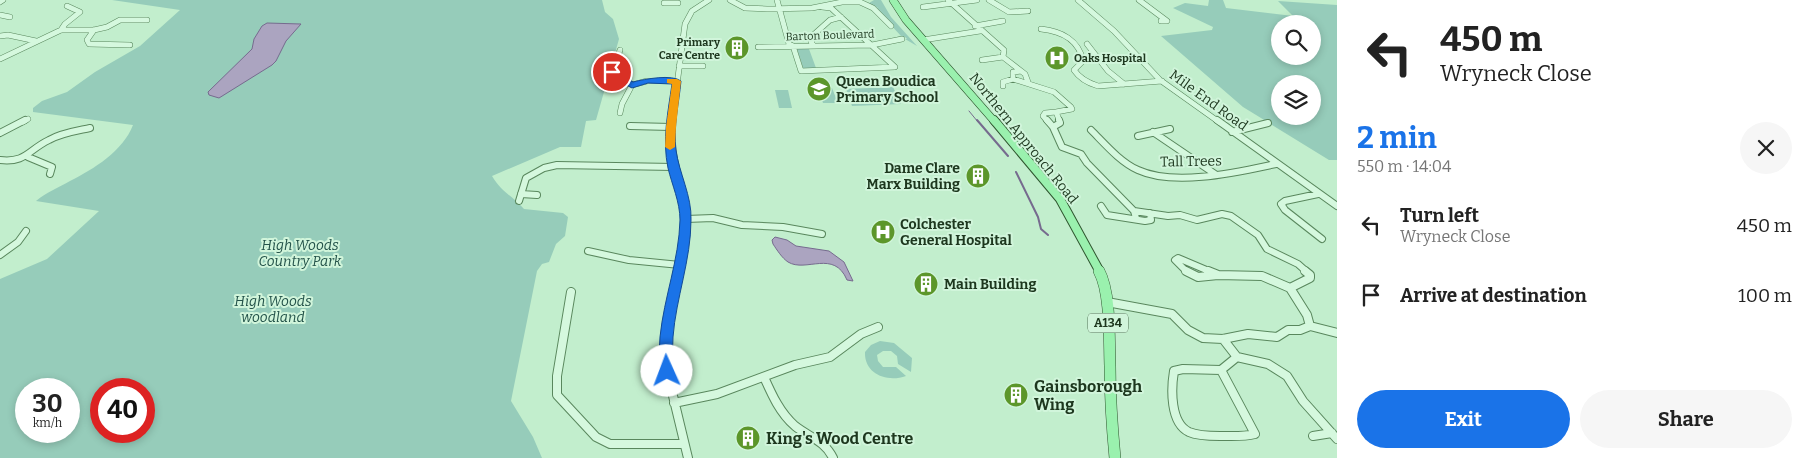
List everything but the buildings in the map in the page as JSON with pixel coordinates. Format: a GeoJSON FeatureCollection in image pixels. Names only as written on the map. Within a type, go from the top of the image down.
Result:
{"type":"FeatureCollection","features":[{"type":"Feature","properties":{"kind":"main road","name":"Northern Approach Road"},"geometry":{"type":"LineString","coordinates":[[892,0],[906,20],[1060,199],[1102,276],[1107,302],[1111,420],[1115,458]]}},
{"type":"Feature","properties":{"kind":"street"},"geometry":{"type":"LineString","coordinates":[[688,458],[667,371],[666,337],[680,265],[686,219],[670,148],[682,40],[687,18],[709,0]]}},
{"type":"Feature","properties":{"kind":"street"},"geometry":{"type":"LineString","coordinates":[[730,0],[745,8],[779,9],[848,2],[867,2],[892,26]]}},
{"type":"Feature","properties":{"kind":"street"},"geometry":{"type":"LineString","coordinates":[[777,0],[789,44],[793,46],[801,71],[895,67],[831,8],[822,6]]}},
{"type":"Feature","properties":{"kind":"street"},"geometry":{"type":"LineString","coordinates":[[826,0],[832,5]]}},
{"type":"Feature","properties":{"kind":"street"},"geometry":{"type":"LineString","coordinates":[[923,7],[977,0]]}},
{"type":"Feature","properties":{"kind":"street"},"geometry":{"type":"LineString","coordinates":[[988,0],[1006,12],[1028,11]]}},
{"type":"Feature","properties":{"kind":"street","name":"Mile End Road"},"geometry":{"type":"LineString","coordinates":[[1078,0],[1123,39],[1162,81],[1337,206]]}},
{"type":"Feature","properties":{"kind":"street"},"geometry":{"type":"LineString","coordinates":[[1139,0],[1164,21],[1174,20]]}},
{"type":"Feature","properties":{"kind":"street"},"geometry":{"type":"LineString","coordinates":[[950,2],[980,31],[1004,50],[1003,57]]}},
{"type":"Feature","properties":{"kind":"street"},"geometry":{"type":"LineString","coordinates":[[664,3],[678,3]]}},
{"type":"Feature","properties":{"kind":"street"},"geometry":{"type":"LineString","coordinates":[[61,30],[65,24],[80,12],[74,8],[67,9]]}},
{"type":"Feature","properties":{"kind":"street"},"geometry":{"type":"LineString","coordinates":[[1021,12],[1030,18]]}},
{"type":"Feature","properties":{"kind":"street"},"geometry":{"type":"LineString","coordinates":[[813,46],[810,38],[830,20],[841,17]]}},
{"type":"Feature","properties":{"kind":"street"},"geometry":{"type":"LineString","coordinates":[[0,59],[61,30],[94,30],[107,27],[120,20],[148,20]]}},
{"type":"Feature","properties":{"kind":"street"},"geometry":{"type":"LineString","coordinates":[[975,26],[1003,21]]}},
{"type":"Feature","properties":{"kind":"street"},"geometry":{"type":"LineString","coordinates":[[1042,29],[1066,36],[1078,47],[1083,61],[1074,70],[1082,79],[1098,86],[1162,81]]}},
{"type":"Feature","properties":{"kind":"street"},"geometry":{"type":"LineString","coordinates":[[94,30],[87,40],[89,44],[119,43],[130,45]]}},
{"type":"Feature","properties":{"kind":"street"},"geometry":{"type":"LineString","coordinates":[[923,40],[980,31]]}},
{"type":"Feature","properties":{"kind":"street"},"geometry":{"type":"LineString","coordinates":[[0,36],[8,35],[36,41]]}},
{"type":"Feature","properties":{"kind":"street","name":"Barton Boulevard"},"geometry":{"type":"LineString","coordinates":[[758,46],[872,45],[902,39]]}},
{"type":"Feature","properties":{"kind":"street"},"geometry":{"type":"LineString","coordinates":[[1087,44],[1108,71],[1124,84]]}},
{"type":"Feature","properties":{"kind":"street"},"geometry":{"type":"LineString","coordinates":[[620,50],[612,72],[614,76],[632,85],[648,81],[677,81]]}},
{"type":"Feature","properties":{"kind":"street"},"geometry":{"type":"LineString","coordinates":[[975,56],[982,61],[1003,57],[1026,74],[1028,82]]}},
{"type":"Feature","properties":{"kind":"street"},"geometry":{"type":"LineString","coordinates":[[680,66],[703,66]]}},
{"type":"Feature","properties":{"kind":"street"},"geometry":{"type":"LineString","coordinates":[[1013,79],[1013,72],[1021,71]]}},
{"type":"Feature","properties":{"kind":"street"},"geometry":{"type":"LineString","coordinates":[[1003,86],[1003,82],[1013,79],[1028,82],[1054,92],[1072,109],[1043,114],[1053,127],[1062,147],[1084,157],[1135,215]]}},
{"type":"Feature","properties":{"kind":"street"},"geometry":{"type":"LineString","coordinates":[[620,113],[624,99],[632,85]]}},
{"type":"Feature","properties":{"kind":"street"},"geometry":{"type":"LineString","coordinates":[[1053,127],[1060,123],[1056,112]]}},
{"type":"Feature","properties":{"kind":"street"},"geometry":{"type":"LineString","coordinates":[[0,133],[28,119]]}},
{"type":"Feature","properties":{"kind":"street"},"geometry":{"type":"LineString","coordinates":[[630,126],[643,123],[671,127]]}},
{"type":"Feature","properties":{"kind":"street"},"geometry":{"type":"LineString","coordinates":[[1232,132],[1268,123]]}},
{"type":"Feature","properties":{"kind":"street"},"geometry":{"type":"LineString","coordinates":[[0,160],[7,162],[28,157],[48,140],[78,128],[90,128]]}},
{"type":"Feature","properties":{"kind":"street"},"geometry":{"type":"LineString","coordinates":[[1138,136],[1170,129]]}},
{"type":"Feature","properties":{"kind":"street","name":"Tall Trees"},"geometry":{"type":"LineString","coordinates":[[1090,130],[1138,170],[1163,175],[1215,174],[1250,170],[1276,164]]}},
{"type":"Feature","properties":{"kind":"street"},"geometry":{"type":"LineString","coordinates":[[1153,132],[1215,174]]}},
{"type":"Feature","properties":{"kind":"street"},"geometry":{"type":"LineString","coordinates":[[28,157],[54,168]]}},
{"type":"Feature","properties":{"kind":"street"},"geometry":{"type":"LineString","coordinates":[[538,194],[520,198],[526,178],[531,174],[557,165],[674,168]]}},
{"type":"Feature","properties":{"kind":"street"},"geometry":{"type":"LineString","coordinates":[[1318,194],[1285,201],[1281,204],[1285,210],[1322,239]]}},
{"type":"Feature","properties":{"kind":"street"},"geometry":{"type":"LineString","coordinates":[[1101,206],[1107,215],[1180,215],[1197,220],[1222,214],[1240,221],[1258,235],[1267,249],[1298,264],[1310,274],[1310,278],[1290,288]]}},
{"type":"Feature","properties":{"kind":"street"},"geometry":{"type":"LineString","coordinates":[[686,219],[714,218],[742,225],[763,228],[783,227],[822,234]]}},
{"type":"Feature","properties":{"kind":"street"},"geometry":{"type":"LineString","coordinates":[[0,255],[18,242],[26,231]]}},
{"type":"Feature","properties":{"kind":"street"},"geometry":{"type":"LineString","coordinates":[[588,251],[629,260],[680,265]]}},
{"type":"Feature","properties":{"kind":"street"},"geometry":{"type":"LineString","coordinates":[[1218,275],[1178,258],[1175,260],[1186,272],[1198,278],[1218,275],[1262,276],[1290,288],[1307,315],[1310,326]]}},
{"type":"Feature","properties":{"kind":"street"},"geometry":{"type":"LineString","coordinates":[[570,292],[557,376],[558,395],[596,437],[610,444],[684,444]]}},
{"type":"Feature","properties":{"kind":"street"},"geometry":{"type":"LineString","coordinates":[[1107,302],[1172,314],[1194,334],[1203,338],[1223,339],[1244,334],[1277,337],[1288,330],[1300,330],[1310,326],[1337,334]]}},
{"type":"Feature","properties":{"kind":"street"},"geometry":{"type":"LineString","coordinates":[[674,403],[717,394],[795,365],[830,357],[861,334],[878,327]]}},
{"type":"Feature","properties":{"kind":"street"},"geometry":{"type":"LineString","coordinates":[[1223,339],[1237,357],[1268,364],[1287,376],[1302,401],[1334,436]]}},
{"type":"Feature","properties":{"kind":"street"},"geometry":{"type":"LineString","coordinates":[[1221,370],[1255,434],[1233,436],[1197,435],[1182,427],[1176,418],[1172,382],[1174,371],[1182,369],[1221,370],[1237,357]]}},
{"type":"Feature","properties":{"kind":"street"},"geometry":{"type":"LineString","coordinates":[[764,377],[781,410],[796,426],[820,441],[833,458]]}},
{"type":"Feature","properties":{"kind":"street"},"geometry":{"type":"LineString","coordinates":[[1314,436],[1334,436]]}},
{"type":"Feature","properties":{"kind":"green space","name":"High Woods woodland"},"geometry":{"type":"Polygon","coordinates":[[[112,0],[602,0],[605,12],[613,19],[619,39],[596,120],[586,121],[581,147],[560,147],[492,176],[524,209],[563,213],[568,217],[565,236],[556,244],[549,262],[542,264],[537,271],[511,401],[533,437],[542,458],[0,458],[0,279],[47,259],[99,211],[36,201],[89,171],[107,158],[122,143],[133,125],[33,112],[33,108],[42,101],[67,92],[95,72],[140,46],[180,10],[112,0]]]}},
{"type":"Feature","properties":{"kind":"green space"},"geometry":{"type":"Polygon","coordinates":[[[874,0],[881,0],[891,17],[917,46],[905,39],[907,39],[905,37],[894,38],[901,36],[876,9],[878,8],[866,2],[869,3],[874,0]]]}},
{"type":"Feature","properties":{"kind":"green space"},"geometry":{"type":"Polygon","coordinates":[[[1209,0],[1223,0],[1226,8],[1285,15],[1271,15],[1271,65],[1321,65],[1321,15],[1292,15],[1278,1],[1337,5],[1337,160],[1329,160],[1272,125],[1321,125],[1321,75],[1271,75],[1271,124],[1243,107],[1161,36],[1212,30],[1213,27],[1173,8],[1185,3],[1208,6],[1209,0]]]}},
{"type":"Feature","properties":{"kind":"green space"},"geometry":{"type":"Polygon","coordinates":[[[797,49],[809,49],[816,68],[803,68],[797,49]]]}},
{"type":"Feature","properties":{"kind":"green space"},"geometry":{"type":"Polygon","coordinates":[[[893,87],[901,104],[852,106],[846,89],[893,87]]]}},
{"type":"Feature","properties":{"kind":"green space"},"geometry":{"type":"Polygon","coordinates":[[[818,88],[832,88],[838,103],[823,103],[818,88]]]}},
{"type":"Feature","properties":{"kind":"green space"},"geometry":{"type":"Polygon","coordinates":[[[775,90],[788,90],[792,108],[779,108],[775,90]]]}},
{"type":"Feature","properties":{"kind":"green space"},"geometry":{"type":"Polygon","coordinates":[[[880,341],[894,343],[912,358],[911,372],[898,364],[897,356],[891,351],[883,351],[877,355],[878,361],[883,367],[896,367],[906,376],[899,378],[884,377],[878,375],[868,366],[865,352],[871,345],[880,341]]]}},
{"type":"Feature","properties":{"kind":"shaded area"},"geometry":{"type":"Polygon","coordinates":[[[267,23],[301,24],[286,41],[272,65],[219,98],[209,95],[208,92],[252,49],[254,39],[262,26],[267,23]]]}},
{"type":"Feature","properties":{"kind":"shaded area"},"geometry":{"type":"Polygon","coordinates":[[[775,237],[787,240],[796,246],[829,251],[844,262],[853,281],[847,280],[835,266],[827,264],[795,265],[788,262],[773,244],[772,240],[775,237]]]}},
{"type":"Feature","properties":{"kind":"waterway"},"geometry":{"type":"LineString","coordinates":[[969,111],[978,122]]}},
{"type":"Feature","properties":{"kind":"waterway"},"geometry":{"type":"LineString","coordinates":[[977,120],[1008,156]]}},
{"type":"Feature","properties":{"kind":"waterway"},"geometry":{"type":"LineString","coordinates":[[1016,172],[1038,217],[1041,229],[1048,235]]}},
{"type":"Feature","properties":{"kind":"slow traffic"},"geometry":{"type":"LineString","coordinates":[[670,81],[677,81],[670,147]]}},
{"type":"Feature","properties":{"kind":"place","name":"Primary Care Centre"},"geometry":{"type":"Point","coordinates":[737,48]}},
{"type":"Feature","properties":{"kind":"place","name":"Oaks Hospital"},"geometry":{"type":"Point","coordinates":[1057,58]}},
{"type":"Feature","properties":{"kind":"place","name":"Queen Boudica Primary School"},"geometry":{"type":"Point","coordinates":[819,89]}},
{"type":"Feature","properties":{"kind":"place","name":"Dame Clare Marx Building"},"geometry":{"type":"Point","coordinates":[978,176]}},
{"type":"Feature","properties":{"kind":"place","name":"Colchester General Hospital"},"geometry":{"type":"Point","coordinates":[883,232]}},
{"type":"Feature","properties":{"kind":"place","name":"Main Building"},"geometry":{"type":"Point","coordinates":[926,284]}},
{"type":"Feature","properties":{"kind":"place","name":"Gainsborough Wing"},"geometry":{"type":"Point","coordinates":[1016,395]}},
{"type":"Feature","properties":{"kind":"place","name":"King's Wood Centre"},"geometry":{"type":"Point","coordinates":[748,438]}},
{"type":"Feature","properties":{"kind":"route"},"geometry":{"type":"LineString","coordinates":[[612,72],[614,76],[632,85],[638,82],[655,80],[677,81],[670,148],[686,219],[680,265],[666,337],[667,371]]}},
{"type":"Feature","properties":{"kind":"park label","name":"High Woods Country Park"},"geometry":{"type":"Point","coordinates":[300,254]}}]}
